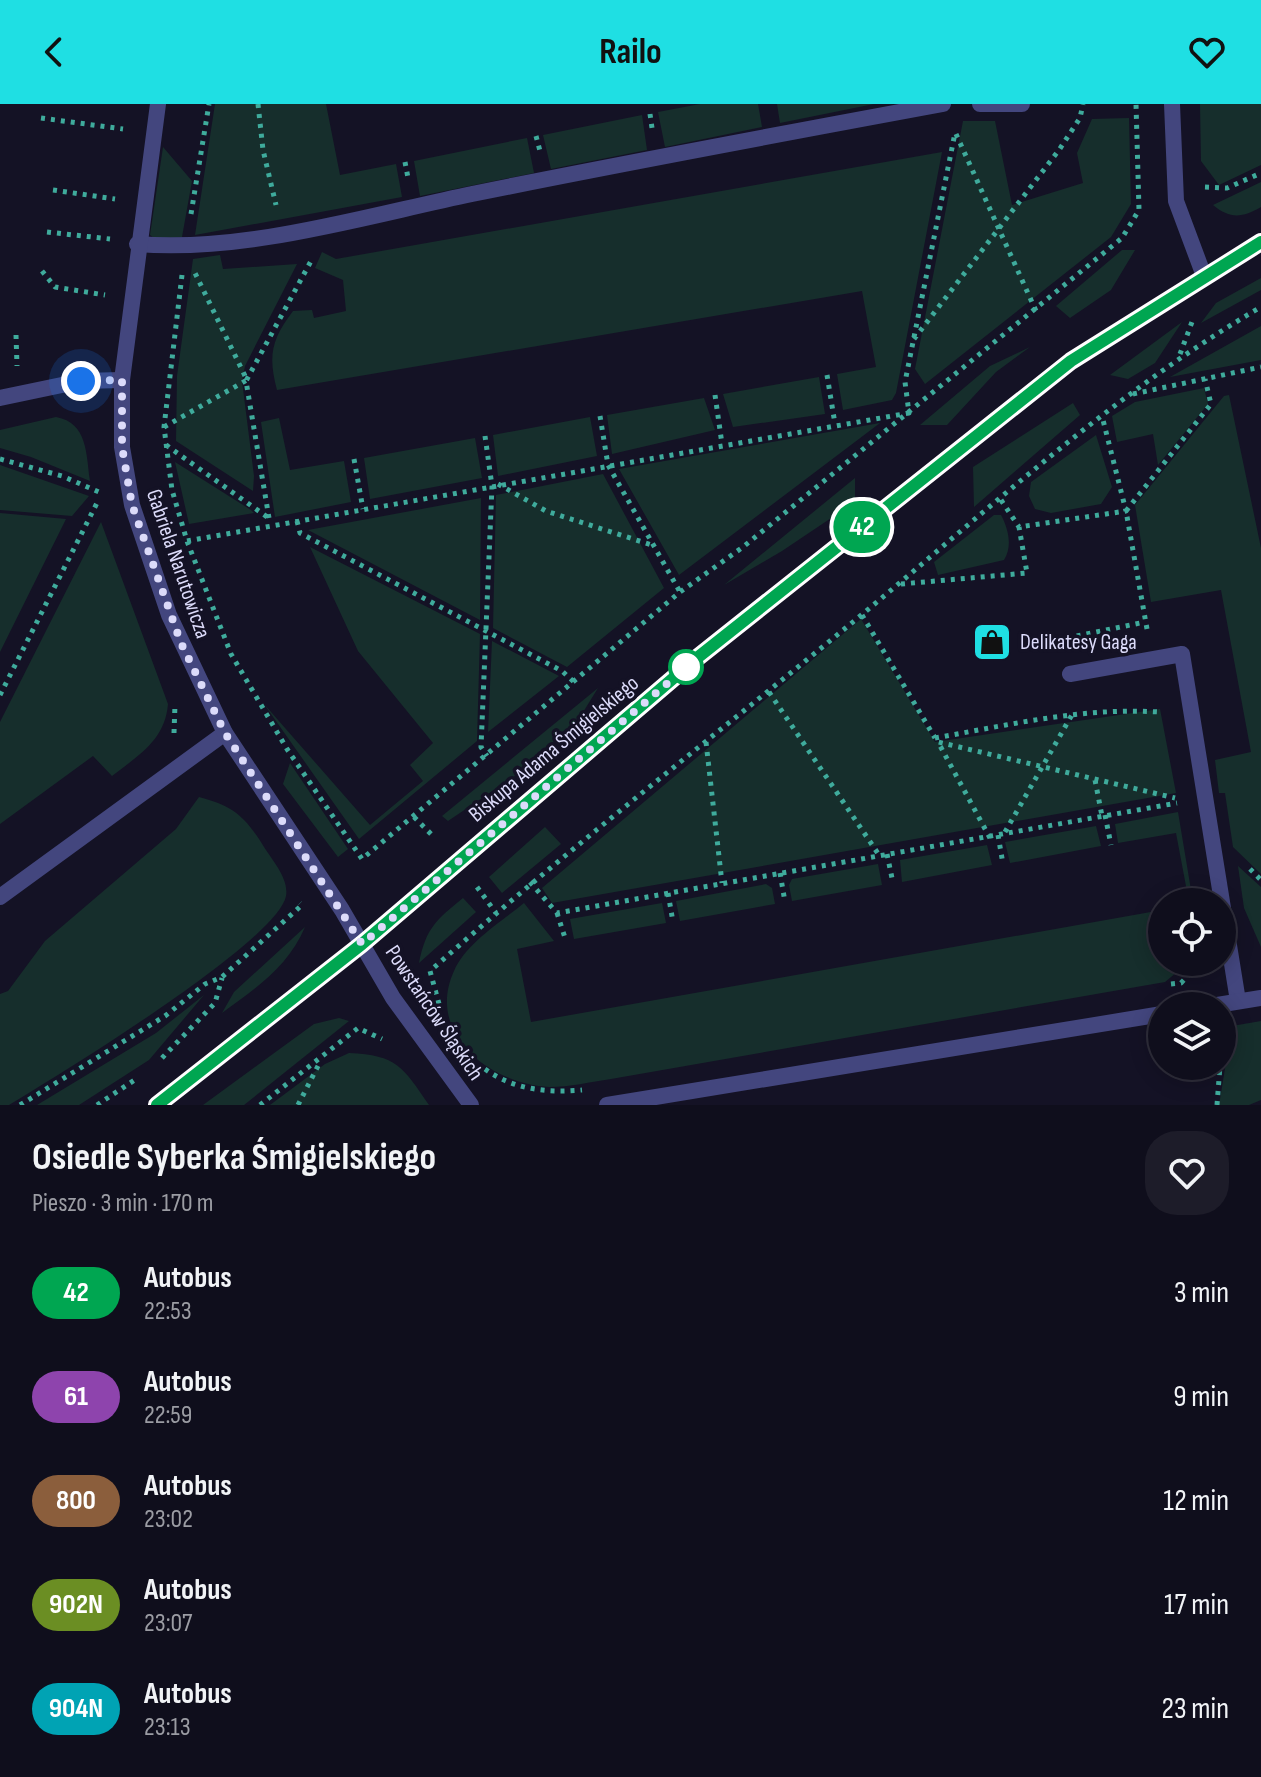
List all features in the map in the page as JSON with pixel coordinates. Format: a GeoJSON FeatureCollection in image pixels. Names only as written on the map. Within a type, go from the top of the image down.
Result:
{"type":"FeatureCollection","features":[{"type":"Feature","properties":{"kind":"street","name":"Gabriela Narutowicza"},"geometry":{"type":"LineString","coordinates":[[158,104],[137,244],[122,380],[122,447],[132,505],[169,615],[225,733],[362,944]]}},
{"type":"Feature","properties":{"kind":"street"},"geometry":{"type":"LineString","coordinates":[[137,244],[184,256],[285,232],[671,154],[943,104]]}},
{"type":"Feature","properties":{"kind":"street"},"geometry":{"type":"LineString","coordinates":[[980,104],[1022,104]]}},
{"type":"Feature","properties":{"kind":"street"},"geometry":{"type":"LineString","coordinates":[[1172,104],[1176,201],[1204,276]]}},
{"type":"Feature","properties":{"kind":"street","name":"Biskupa Adama Śmigielskiego"},"geometry":{"type":"LineString","coordinates":[[157,1105],[362,944],[697,658],[1071,361],[1261,242]]}},
{"type":"Feature","properties":{"kind":"street"},"geometry":{"type":"LineString","coordinates":[[0,398],[81,381],[122,380]]}},
{"type":"Feature","properties":{"kind":"street"},"geometry":{"type":"LineString","coordinates":[[1070,674],[1182,654],[1238,1001],[1261,998]]}},
{"type":"Feature","properties":{"kind":"street"},"geometry":{"type":"LineString","coordinates":[[0,897],[225,733]]}},
{"type":"Feature","properties":{"kind":"street","name":"Powstańców Śląskich"},"geometry":{"type":"LineString","coordinates":[[362,944],[393,998],[471,1105]]}},
{"type":"Feature","properties":{"kind":"street"},"geometry":{"type":"LineString","coordinates":[[607,1105],[1148,1016]]}},
{"type":"Feature","properties":{"kind":"path"},"geometry":{"type":"LineString","coordinates":[[209,104],[184,256],[164,427],[172,490],[187,541],[231,654],[287,749],[362,859],[680,592],[743,547],[1122,238],[1139,210],[1136,104]]}},
{"type":"Feature","properties":{"kind":"path"},"geometry":{"type":"LineString","coordinates":[[258,104],[270,189],[285,232]]}},
{"type":"Feature","properties":{"kind":"path"},"geometry":{"type":"LineString","coordinates":[[914,340],[1059,150],[1080,118],[1083,104]]}},
{"type":"Feature","properties":{"kind":"path"},"geometry":{"type":"LineString","coordinates":[[41,118],[127,130]]}},
{"type":"Feature","properties":{"kind":"path"},"geometry":{"type":"LineString","coordinates":[[909,413],[905,382],[958,118]]}},
{"type":"Feature","properties":{"kind":"path"},"geometry":{"type":"LineString","coordinates":[[955,132],[1036,311]]}},
{"type":"Feature","properties":{"kind":"path"},"geometry":{"type":"LineString","coordinates":[[1205,187],[1227,188],[1261,173]]}},
{"type":"Feature","properties":{"kind":"path"},"geometry":{"type":"LineString","coordinates":[[53,190],[118,199]]}},
{"type":"Feature","properties":{"kind":"path"},"geometry":{"type":"LineString","coordinates":[[164,427],[247,380],[319,247],[316,226]]}},
{"type":"Feature","properties":{"kind":"path"},"geometry":{"type":"LineString","coordinates":[[47,232],[118,240]]}},
{"type":"Feature","properties":{"kind":"path"},"geometry":{"type":"LineString","coordinates":[[184,256],[247,380],[269,518]]}},
{"type":"Feature","properties":{"kind":"path"},"geometry":{"type":"LineString","coordinates":[[42,271],[55,287],[110,295]]}},
{"type":"Feature","properties":{"kind":"path"},"geometry":{"type":"LineString","coordinates":[[440,1012],[430,971],[530,882],[769,692],[1102,416],[1180,355],[1261,307]]}},
{"type":"Feature","properties":{"kind":"path"},"geometry":{"type":"LineString","coordinates":[[16,335],[17,374]]}},
{"type":"Feature","properties":{"kind":"path"},"geometry":{"type":"LineString","coordinates":[[1131,394],[1261,367]]}},
{"type":"Feature","properties":{"kind":"path"},"geometry":{"type":"LineString","coordinates":[[827,375],[835,424]]}},
{"type":"Feature","properties":{"kind":"path"},"geometry":{"type":"LineString","coordinates":[[1019,527],[1126,511],[1211,404],[1205,379]]}},
{"type":"Feature","properties":{"kind":"path"},"geometry":{"type":"LineString","coordinates":[[715,395],[722,444]]}},
{"type":"Feature","properties":{"kind":"path"},"geometry":{"type":"LineString","coordinates":[[187,541],[909,413]]}},
{"type":"Feature","properties":{"kind":"path"},"geometry":{"type":"LineString","coordinates":[[600,416],[608,465],[680,592]]}},
{"type":"Feature","properties":{"kind":"path"},"geometry":{"type":"LineString","coordinates":[[1102,416],[1126,511],[1160,712],[1167,719]]}},
{"type":"Feature","properties":{"kind":"path"},"geometry":{"type":"LineString","coordinates":[[485,436],[495,485],[481,747],[487,756]]}},
{"type":"Feature","properties":{"kind":"path"},"geometry":{"type":"LineString","coordinates":[[166,445],[277,524]]}},
{"type":"Feature","properties":{"kind":"path"},"geometry":{"type":"LineString","coordinates":[[0,459],[62,476],[102,493],[0,695]]}},
{"type":"Feature","properties":{"kind":"path"},"geometry":{"type":"LineString","coordinates":[[354,459],[363,509]]}},
{"type":"Feature","properties":{"kind":"path"},"geometry":{"type":"LineString","coordinates":[[495,485],[546,511],[656,547]]}},
{"type":"Feature","properties":{"kind":"path"},"geometry":{"type":"LineString","coordinates":[[899,584],[1027,573],[1019,527],[1001,500]]}},
{"type":"Feature","properties":{"kind":"path"},"geometry":{"type":"LineString","coordinates":[[297,521],[300,533],[562,671],[574,682]]}},
{"type":"Feature","properties":{"kind":"path"},"geometry":{"type":"LineString","coordinates":[[862,615],[990,838]]}},
{"type":"Feature","properties":{"kind":"path"},"geometry":{"type":"LineString","coordinates":[[769,692],[879,855]]}},
{"type":"Feature","properties":{"kind":"path"},"geometry":{"type":"LineString","coordinates":[[936,740],[1074,715],[1123,709],[1160,712]]}},
{"type":"Feature","properties":{"kind":"path"},"geometry":{"type":"LineString","coordinates":[[1003,864],[1001,834],[1074,715]]}},
{"type":"Feature","properties":{"kind":"path"},"geometry":{"type":"LineString","coordinates":[[557,913],[1188,801],[936,740]]}},
{"type":"Feature","properties":{"kind":"path"},"geometry":{"type":"LineString","coordinates":[[706,742],[722,883]]}},
{"type":"Feature","properties":{"kind":"path"},"geometry":{"type":"LineString","coordinates":[[1095,780],[1111,845]]}},
{"type":"Feature","properties":{"kind":"path"},"geometry":{"type":"LineString","coordinates":[[414,817],[433,836]]}},
{"type":"Feature","properties":{"kind":"path"},"geometry":{"type":"LineString","coordinates":[[887,854],[893,883]]}},
{"type":"Feature","properties":{"kind":"path"},"geometry":{"type":"LineString","coordinates":[[780,873],[785,902]]}},
{"type":"Feature","properties":{"kind":"path"},"geometry":{"type":"LineString","coordinates":[[530,882],[557,913],[566,941]]}},
{"type":"Feature","properties":{"kind":"path"},"geometry":{"type":"LineString","coordinates":[[476,886],[496,913]]}},
{"type":"Feature","properties":{"kind":"path"},"geometry":{"type":"LineString","coordinates":[[668,893],[673,922]]}},
{"type":"Feature","properties":{"kind":"path"},"geometry":{"type":"LineString","coordinates":[[20,1105],[165,1016],[205,984],[222,977],[302,905]]}},
{"type":"Feature","properties":{"kind":"path"},"geometry":{"type":"LineString","coordinates":[[1165,985],[1181,983],[1188,976]]}},
{"type":"Feature","properties":{"kind":"path"},"geometry":{"type":"LineString","coordinates":[[154,1067],[215,1003],[222,977]]}},
{"type":"Feature","properties":{"kind":"path"},"geometry":{"type":"LineString","coordinates":[[260,1105],[320,1061],[358,1028]]}},
{"type":"Feature","properties":{"kind":"path"},"geometry":{"type":"LineString","coordinates":[[298,1105],[320,1061]]}},
{"type":"Feature","properties":{"kind":"path"},"geometry":{"type":"LineString","coordinates":[[477,1063],[519,1087],[557,1092],[588,1089]]}},
{"type":"Feature","properties":{"kind":"path"},"geometry":{"type":"LineString","coordinates":[[97,1105],[142,1075]]}},
{"type":"Feature","properties":{"kind":"path"},"geometry":{"type":"LineString","coordinates":[[1217,1105],[1219,1080]]}},
{"type":"Feature","properties":{"kind":"green space"},"geometry":{"type":"Polygon","coordinates":[[[215,104],[326,104],[340,175],[396,164],[402,197],[195,235],[215,104]]]}},
{"type":"Feature","properties":{"kind":"green space"},"geometry":{"type":"Polygon","coordinates":[[[700,104],[758,104],[762,127],[665,147],[658,112],[700,104]]]}},
{"type":"Feature","properties":{"kind":"green space"},"geometry":{"type":"Polygon","coordinates":[[[777,104],[874,104],[780,123],[777,104]]]}},
{"type":"Feature","properties":{"kind":"green space"},"geometry":{"type":"Polygon","coordinates":[[[1200,104],[1261,104],[1261,165],[1219,185],[1201,161],[1200,104]]]}},
{"type":"Feature","properties":{"kind":"green space"},"geometry":{"type":"Polygon","coordinates":[[[642,115],[647,150],[551,169],[543,135],[642,115]]]}},
{"type":"Feature","properties":{"kind":"green space"},"geometry":{"type":"Polygon","coordinates":[[[1129,118],[1131,204],[1111,237],[925,384],[915,369],[963,121],[995,121],[1012,205],[1083,183],[1077,153],[1092,119],[1129,118]]]}},
{"type":"Feature","properties":{"kind":"green space"},"geometry":{"type":"Polygon","coordinates":[[[527,138],[534,173],[420,196],[414,161],[527,138]]]}},
{"type":"Feature","properties":{"kind":"green space"},"geometry":{"type":"Polygon","coordinates":[[[163,147],[192,181],[182,237],[157,240],[150,235],[163,147]]]}},
{"type":"Feature","properties":{"kind":"green space"},"geometry":{"type":"Polygon","coordinates":[[[942,152],[896,393],[892,400],[843,410],[837,374],[876,367],[862,291],[277,390],[273,349],[293,311],[312,310],[314,318],[346,311],[343,280],[315,268],[322,252],[336,259],[942,152]]]}},
{"type":"Feature","properties":{"kind":"green space"},"geometry":{"type":"Polygon","coordinates":[[[1261,182],[1261,207],[1254,211],[1231,215],[1213,205],[1261,182]]]}},
{"type":"Feature","properties":{"kind":"green space"},"geometry":{"type":"Polygon","coordinates":[[[1122,250],[1135,250],[1111,290],[1070,318],[1056,306],[1122,250]]]}},
{"type":"Feature","properties":{"kind":"green space"},"geometry":{"type":"Polygon","coordinates":[[[220,255],[223,269],[297,264],[245,366],[242,381],[254,476],[253,491],[176,441],[177,376],[193,259],[220,255]]]}},
{"type":"Feature","properties":{"kind":"green space"},"geometry":{"type":"Polygon","coordinates":[[[1261,278],[1261,290],[1201,323],[1216,303],[1261,278]]]}},
{"type":"Feature","properties":{"kind":"green space"},"geometry":{"type":"Polygon","coordinates":[[[1182,322],[1155,363],[1128,379],[1110,375],[1182,322]]]}},
{"type":"Feature","properties":{"kind":"green space"},"geometry":{"type":"Polygon","coordinates":[[[1261,326],[1261,360],[1170,377],[1261,326]]]}},
{"type":"Feature","properties":{"kind":"green space"},"geometry":{"type":"Polygon","coordinates":[[[1030,347],[996,372],[947,425],[920,425],[990,366],[1030,347]]]}},
{"type":"Feature","properties":{"kind":"green space"},"geometry":{"type":"Polygon","coordinates":[[[819,377],[825,414],[733,427],[723,394],[819,377]]]}},
{"type":"Feature","properties":{"kind":"green space"},"geometry":{"type":"Polygon","coordinates":[[[1204,388],[1208,404],[1158,465],[1153,434],[1117,442],[1112,416],[1135,402],[1204,388]]]}},
{"type":"Feature","properties":{"kind":"green space"},"geometry":{"type":"Polygon","coordinates":[[[1229,395],[1261,548],[1261,874],[1233,847],[1225,793],[1219,793],[1215,760],[1251,752],[1221,590],[1151,602],[1135,505],[1224,396],[1229,395]]]}},
{"type":"Feature","properties":{"kind":"green space"},"geometry":{"type":"Polygon","coordinates":[[[704,398],[715,430],[612,454],[607,415],[704,398]]]}},
{"type":"Feature","properties":{"kind":"green space"},"geometry":{"type":"Polygon","coordinates":[[[1073,403],[1080,415],[974,507],[973,467],[1073,403]]]}},
{"type":"Feature","properties":{"kind":"green space"},"geometry":{"type":"Polygon","coordinates":[[[56,417],[66,420],[80,433],[86,450],[90,481],[0,448],[0,430],[56,417]]]}},
{"type":"Feature","properties":{"kind":"green space"},"geometry":{"type":"Polygon","coordinates":[[[590,417],[597,456],[498,476],[493,435],[590,417]]]}},
{"type":"Feature","properties":{"kind":"green space"},"geometry":{"type":"Polygon","coordinates":[[[279,418],[290,470],[344,461],[351,502],[275,517],[261,422],[279,418]]]}},
{"type":"Feature","properties":{"kind":"green space"},"geometry":{"type":"Polygon","coordinates":[[[880,423],[679,575],[619,469],[880,423]]]}},
{"type":"Feature","properties":{"kind":"green space"},"geometry":{"type":"Polygon","coordinates":[[[1096,435],[1112,487],[1101,504],[1051,513],[1035,509],[1029,496],[1031,482],[1096,435]]]}},
{"type":"Feature","properties":{"kind":"green space"},"geometry":{"type":"Polygon","coordinates":[[[475,438],[482,478],[370,499],[364,458],[475,438]]]}},
{"type":"Feature","properties":{"kind":"green space"},"geometry":{"type":"Polygon","coordinates":[[[175,462],[251,510],[254,513],[189,524],[175,462]]]}},
{"type":"Feature","properties":{"kind":"green space"},"geometry":{"type":"Polygon","coordinates":[[[0,465],[89,496],[72,516],[0,510],[0,465]]]}},
{"type":"Feature","properties":{"kind":"green space"},"geometry":{"type":"Polygon","coordinates":[[[603,474],[664,588],[567,667],[493,628],[496,495],[603,474]]]}},
{"type":"Feature","properties":{"kind":"green space"},"geometry":{"type":"Polygon","coordinates":[[[855,478],[855,502],[724,585],[855,478]]]}},
{"type":"Feature","properties":{"kind":"green space"},"geometry":{"type":"Polygon","coordinates":[[[481,498],[480,620],[308,530],[481,498]]]}},
{"type":"Feature","properties":{"kind":"green space"},"geometry":{"type":"Polygon","coordinates":[[[0,513],[66,519],[0,652],[0,513]]]}},
{"type":"Feature","properties":{"kind":"green space"},"geometry":{"type":"Polygon","coordinates":[[[994,515],[1001,515],[1007,531],[1009,543],[1004,560],[938,575],[934,562],[994,515]]]}},
{"type":"Feature","properties":{"kind":"green space"},"geometry":{"type":"Polygon","coordinates":[[[101,522],[168,704],[166,717],[149,746],[112,776],[93,756],[0,824],[0,722],[101,522]]]}},
{"type":"Feature","properties":{"kind":"green space"},"geometry":{"type":"Polygon","coordinates":[[[310,547],[480,634],[477,741],[359,839],[264,704],[370,825],[423,781],[410,765],[433,743],[358,651],[310,547]]]}},
{"type":"Feature","properties":{"kind":"green space"},"geometry":{"type":"Polygon","coordinates":[[[861,619],[935,742],[1160,709],[1176,793],[552,903],[542,888],[861,619]]]}},
{"type":"Feature","properties":{"kind":"green space"},"geometry":{"type":"Polygon","coordinates":[[[492,641],[559,676],[488,732],[492,641]]]}},
{"type":"Feature","properties":{"kind":"green space"},"geometry":{"type":"Polygon","coordinates":[[[598,688],[564,743],[448,821],[442,816],[598,688]]]}},
{"type":"Feature","properties":{"kind":"green space"},"geometry":{"type":"Polygon","coordinates":[[[290,763],[348,849],[338,857],[283,784],[290,763]]]}},
{"type":"Feature","properties":{"kind":"green space"},"geometry":{"type":"Polygon","coordinates":[[[199,797],[221,804],[237,814],[251,827],[276,864],[283,877],[286,896],[273,917],[246,944],[162,1007],[9,1105],[0,1105],[0,994],[8,991],[45,941],[176,829],[199,797]]]}},
{"type":"Feature","properties":{"kind":"green space"},"geometry":{"type":"Polygon","coordinates":[[[1178,812],[1191,888],[1186,888],[1176,833],[1118,843],[1115,824],[1178,812]]]}},
{"type":"Feature","properties":{"kind":"green space"},"geometry":{"type":"Polygon","coordinates":[[[1096,826],[1101,846],[1010,863],[1005,842],[1096,826]]]}},
{"type":"Feature","properties":{"kind":"green space"},"geometry":{"type":"Polygon","coordinates":[[[545,827],[561,844],[502,893],[489,877],[545,827]]]}},
{"type":"Feature","properties":{"kind":"green space"},"geometry":{"type":"Polygon","coordinates":[[[987,845],[992,865],[902,882],[900,860],[987,845]]]}},
{"type":"Feature","properties":{"kind":"green space"},"geometry":{"type":"Polygon","coordinates":[[[878,864],[882,885],[792,901],[789,885],[792,879],[878,864]]]}},
{"type":"Feature","properties":{"kind":"green space"},"geometry":{"type":"Polygon","coordinates":[[[1238,866],[1261,887],[1261,947],[1244,908],[1238,866]]]}},
{"type":"Feature","properties":{"kind":"green space"},"geometry":{"type":"Polygon","coordinates":[[[766,884],[772,888],[775,904],[680,921],[676,901],[766,884]]]}},
{"type":"Feature","properties":{"kind":"green space"},"geometry":{"type":"Polygon","coordinates":[[[463,898],[476,912],[419,963],[429,933],[463,898]]]}},
{"type":"Feature","properties":{"kind":"green space"},"geometry":{"type":"Polygon","coordinates":[[[524,903],[554,941],[517,949],[531,1022],[1148,912],[1148,976],[1172,976],[1165,982],[611,1079],[549,1087],[527,1084],[486,1066],[469,1052],[456,1035],[448,1015],[447,994],[460,961],[485,934],[524,903]]]}},
{"type":"Feature","properties":{"kind":"green space"},"geometry":{"type":"Polygon","coordinates":[[[662,903],[666,923],[574,939],[570,919],[662,903]]]}},
{"type":"Feature","properties":{"kind":"green space"},"geometry":{"type":"Polygon","coordinates":[[[305,927],[280,965],[222,1013],[234,992],[305,927]]]}},
{"type":"Feature","properties":{"kind":"green space"},"geometry":{"type":"Polygon","coordinates":[[[204,995],[149,1060],[79,1105],[37,1105],[156,1033],[204,995]]]}},
{"type":"Feature","properties":{"kind":"green space"},"geometry":{"type":"Polygon","coordinates":[[[339,1018],[349,1021],[244,1105],[203,1105],[314,1024],[339,1018]]]}},
{"type":"Feature","properties":{"kind":"green space"},"geometry":{"type":"Polygon","coordinates":[[[1261,1021],[1261,1100],[1249,1105],[1219,1105],[1223,1080],[1236,1080],[1236,1025],[1261,1021]]]}},
{"type":"Feature","properties":{"kind":"green space"},"geometry":{"type":"Polygon","coordinates":[[[349,1053],[389,1060],[405,1072],[429,1105],[270,1105],[325,1064],[349,1053]]]}},
{"type":"Feature","properties":{"kind":"bus line","name":"42"},"geometry":{"type":"LineString","coordinates":[[157,1105],[362,944],[697,658],[1071,361],[1261,242]]}},
{"type":"Feature","properties":{"kind":"place","name":"Delikatesy Gaga"},"geometry":{"type":"Point","coordinates":[992,642]}},
{"type":"Feature","properties":{"kind":"route"},"geometry":{"type":"LineString","coordinates":[[81,381],[122,380],[122,447],[132,505],[169,615],[225,733],[362,944],[697,658],[686,667]]}}]}
